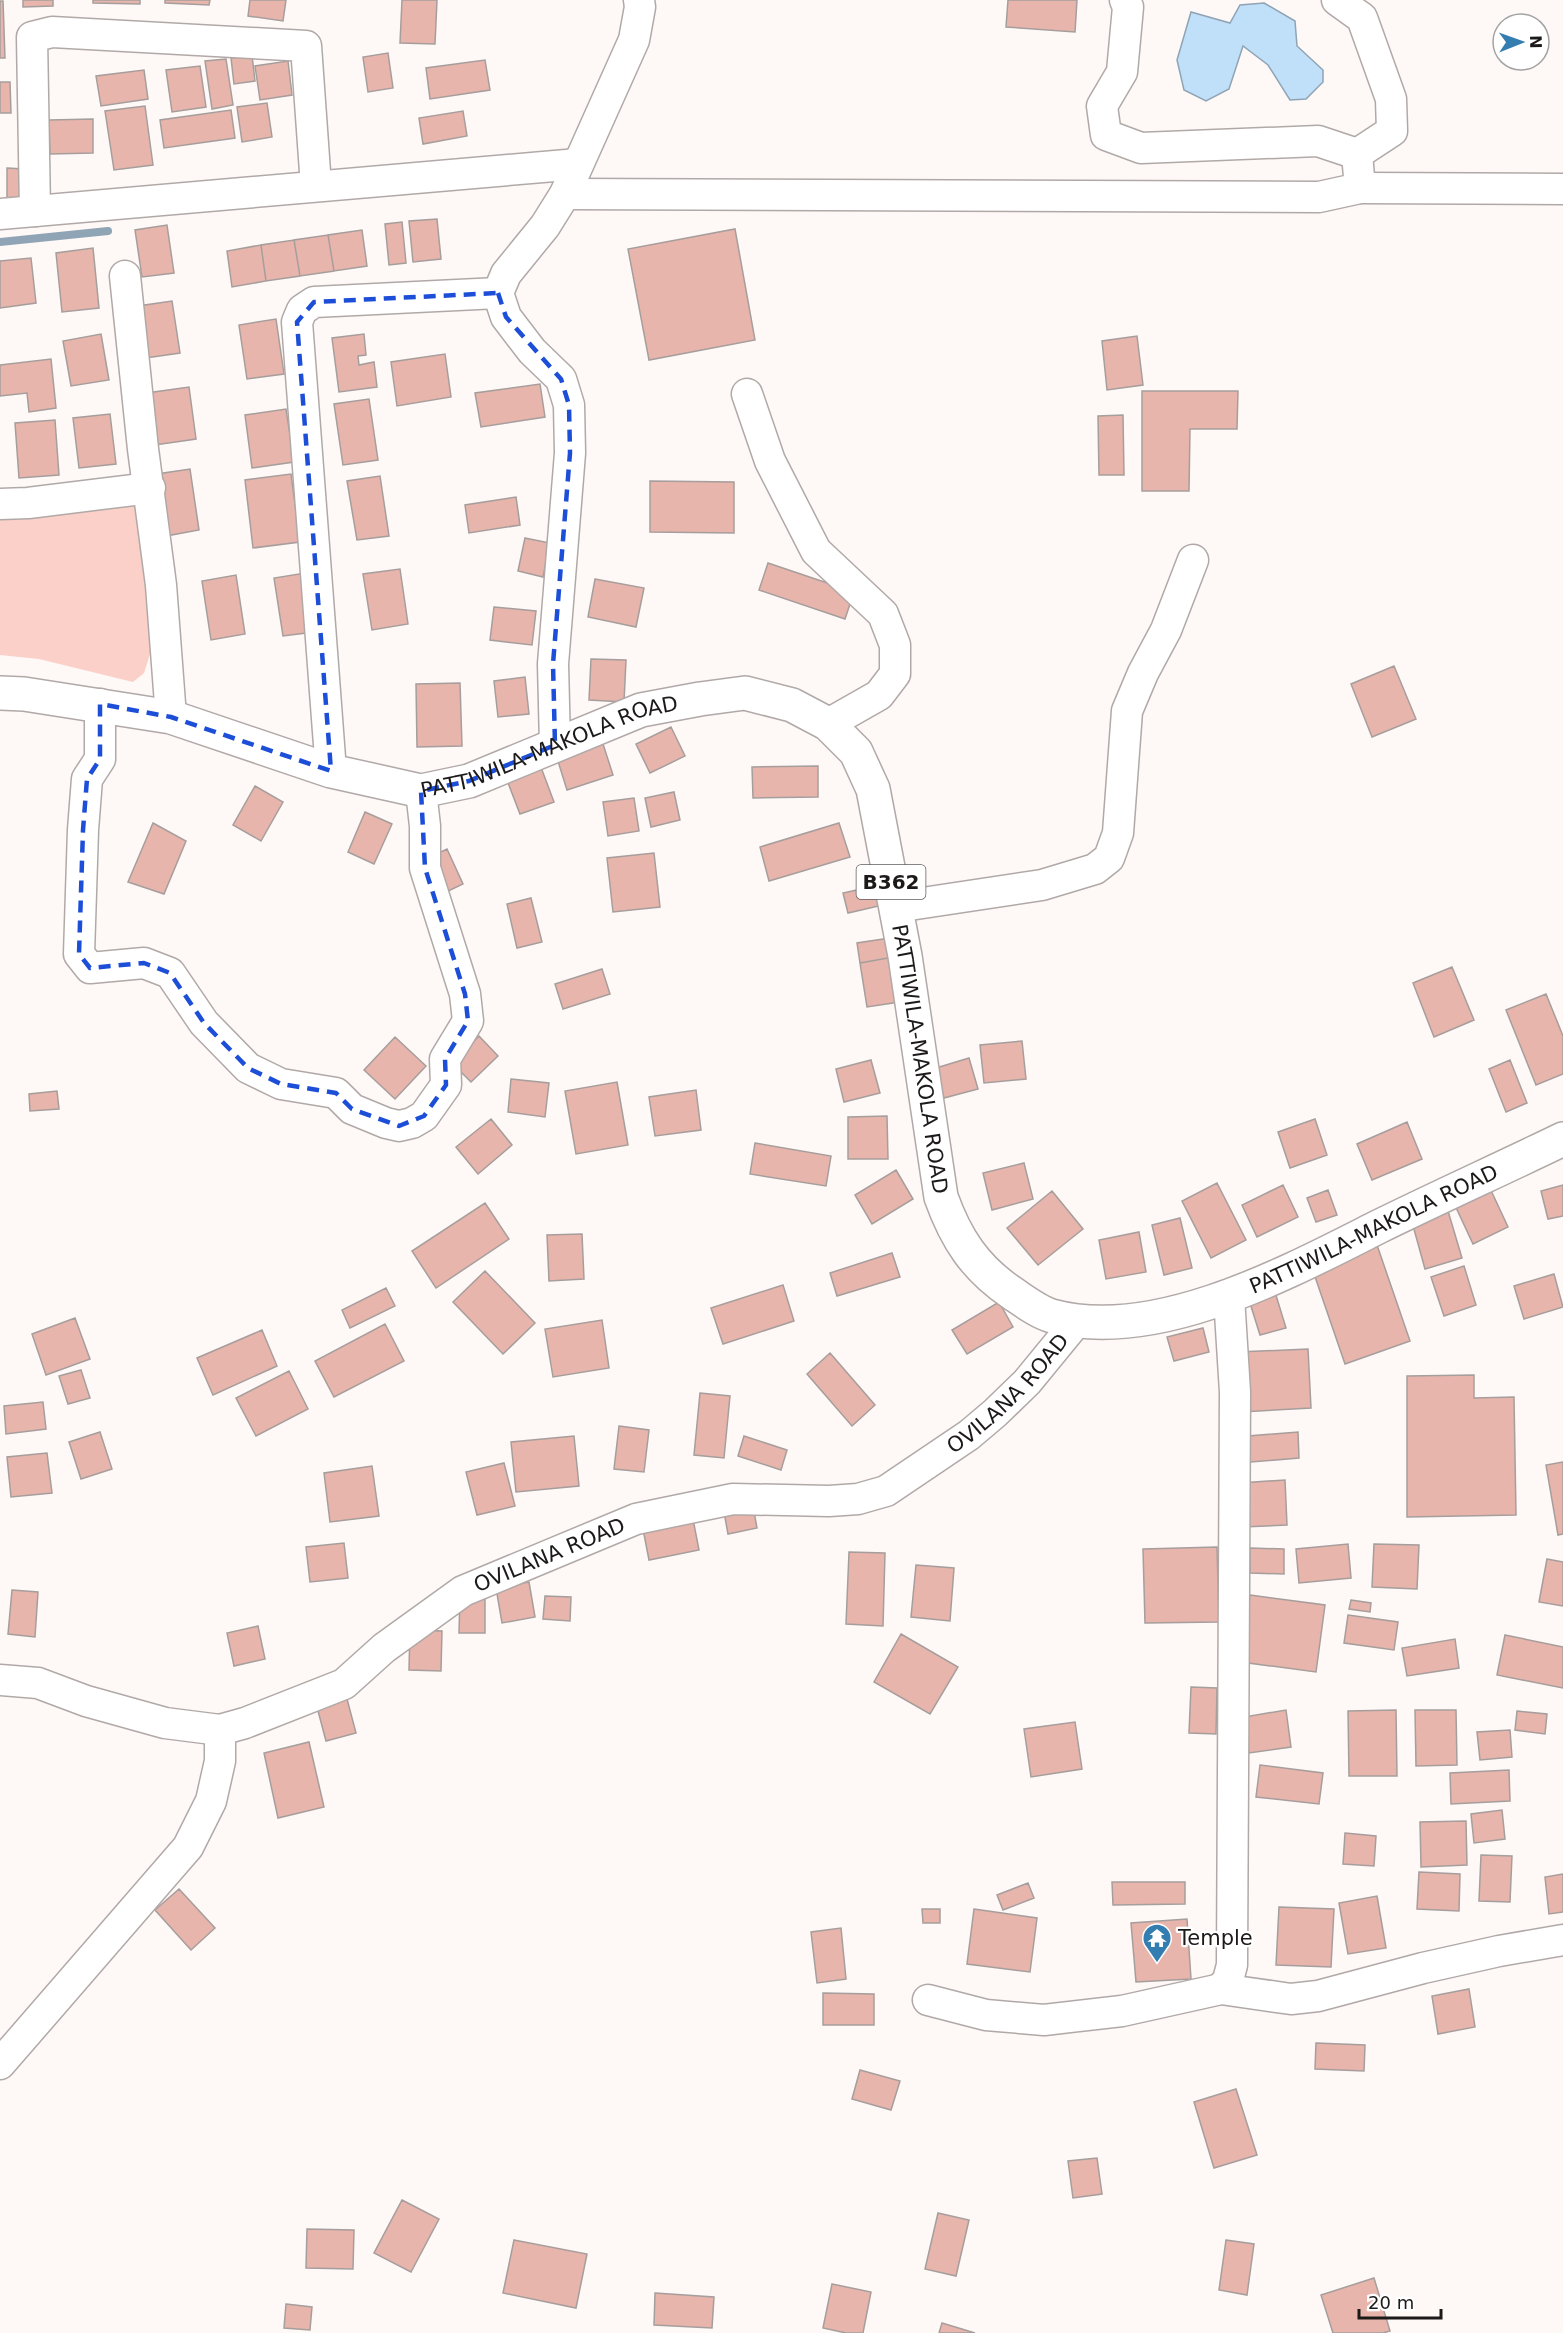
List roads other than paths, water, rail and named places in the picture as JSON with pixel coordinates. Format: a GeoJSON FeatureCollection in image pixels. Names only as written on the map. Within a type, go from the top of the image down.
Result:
{"type":"FeatureCollection","features":[{"type":"Feature","properties":{"kind":"main road","name":"PATTIWILA-MAKOLA ROAD"},"geometry":{"type":"LineString","coordinates":[[0,693],[100,704],[171,717],[331,771],[421,791],[469,781],[640,710],[700,699],[745,693],[792,705],[828,724],[856,752],[873,789],[896,907],[940,1197],[952,1227],[969,1254],[995,1281],[1049,1316],[1077,1321],[1125,1322],[1229,1297],[1304,1265],[1563,1139]]}},
{"type":"Feature","properties":{"kind":"street"},"geometry":{"type":"LineString","coordinates":[[555,745],[553,664],[570,453],[569,405],[561,379],[532,351],[506,316],[498,293],[507,274],[545,226],[565,194],[634,40],[640,7],[639,0]]}},
{"type":"Feature","properties":{"kind":"street"},"geometry":{"type":"LineString","coordinates":[[1125,0],[1128,7],[1122,72],[1102,106],[1106,135],[1141,148],[1318,141],[1357,154]]}},
{"type":"Feature","properties":{"kind":"street"},"geometry":{"type":"LineString","coordinates":[[1337,0],[1362,18],[1391,99],[1392,131],[1357,154]]}},
{"type":"Feature","properties":{"kind":"street"},"geometry":{"type":"LineString","coordinates":[[35,211],[32,37],[52,32],[306,46],[316,186]]}},
{"type":"Feature","properties":{"kind":"street"},"geometry":{"type":"LineString","coordinates":[[1357,154],[1360,188]]}},
{"type":"Feature","properties":{"kind":"street"},"geometry":{"type":"LineString","coordinates":[[0,214],[578,164]]}},
{"type":"Feature","properties":{"kind":"street"},"geometry":{"type":"LineString","coordinates":[[565,194],[1319,197],[1360,188],[1563,189]]}},
{"type":"Feature","properties":{"kind":"street"},"geometry":{"type":"LineString","coordinates":[[125,276],[143,449],[150,488],[161,585],[171,717]]}},
{"type":"Feature","properties":{"kind":"street"},"geometry":{"type":"LineString","coordinates":[[331,771],[297,322],[302,310],[314,302],[498,293]]}},
{"type":"Feature","properties":{"kind":"street"},"geometry":{"type":"LineString","coordinates":[[747,394],[770,461],[816,551],[883,614],[895,645],[895,674],[879,695],[828,724]]}},
{"type":"Feature","properties":{"kind":"street"},"geometry":{"type":"LineString","coordinates":[[0,504],[28,503],[150,488]]}},
{"type":"Feature","properties":{"kind":"street"},"geometry":{"type":"LineString","coordinates":[[896,907],[1042,885],[1095,869],[1109,858],[1118,833],[1127,711],[1143,673],[1166,630],[1193,560]]}},
{"type":"Feature","properties":{"kind":"street"},"geometry":{"type":"LineString","coordinates":[[100,704],[100,759],[87,779],[79,954],[90,968],[144,963],[170,973],[204,1023],[248,1068],[281,1084],[336,1092],[352,1109],[365,1116],[399,1126],[412,1124],[424,1116],[446,1085],[445,1059],[468,1021],[465,994],[424,868],[425,826],[421,791]]}},
{"type":"Feature","properties":{"kind":"street"},"geometry":{"type":"LineString","coordinates":[[1221,1989],[1228,1980],[1232,1965],[1234,1392],[1229,1297]]}},
{"type":"Feature","properties":{"kind":"street","name":"OVILANA ROAD"},"geometry":{"type":"LineString","coordinates":[[0,1680],[38,1683],[86,1701],[165,1723],[220,1730],[271,1713],[344,1684],[384,1648],[463,1591],[636,1520],[732,1499],[828,1501],[858,1499],[886,1491],[969,1435],[995,1413],[1028,1382],[1077,1321]]}},
{"type":"Feature","properties":{"kind":"street"},"geometry":{"type":"LineString","coordinates":[[0,2064],[188,1847],[211,1801],[220,1761],[220,1730]]}},
{"type":"Feature","properties":{"kind":"street"},"geometry":{"type":"LineString","coordinates":[[928,2000],[986,2015],[1044,2020],[1122,2011],[1221,1989],[1291,1999],[1318,1996],[1498,1951],[1563,1940]]}},
{"type":"Feature","properties":{"kind":"water"},"geometry":{"type":"Polygon","coordinates":[[[1264,3],[1295,21],[1297,46],[1323,70],[1323,82],[1306,99],[1290,100],[1268,65],[1243,46],[1229,89],[1206,101],[1184,90],[1177,60],[1191,12],[1230,23],[1240,5],[1264,3]]]}},
{"type":"Feature","properties":{"kind":"waterway"},"geometry":{"type":"LineString","coordinates":[[0,242],[108,231]]}},
{"type":"Feature","properties":{"kind":"place","name":"Temple"},"geometry":{"type":"Point","coordinates":[1157,1964]}}]}
